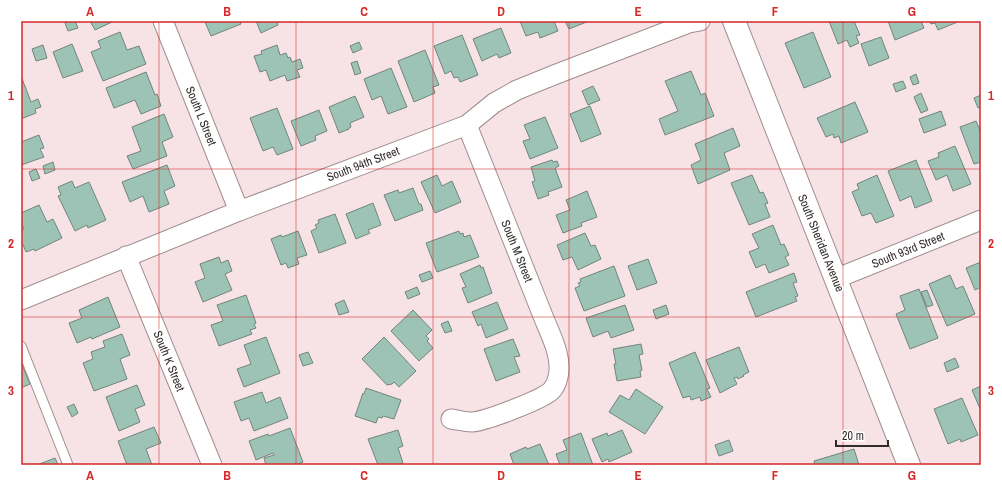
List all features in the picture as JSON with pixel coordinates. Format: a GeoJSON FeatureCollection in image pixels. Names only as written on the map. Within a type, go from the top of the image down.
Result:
{"type":"FeatureCollection","features":[{"type":"Feature","properties":{"kind":"street","name":"South L Street"},"geometry":{"type":"LineString","coordinates":[[163,21],[239,211]]}},
{"type":"Feature","properties":{"kind":"street","name":"South 94th Street"},"geometry":{"type":"LineString","coordinates":[[21,300],[239,211],[467,126],[494,103],[517,90],[690,23],[700,21]]}},
{"type":"Feature","properties":{"kind":"street","name":"South Sheridan Avenue"},"geometry":{"type":"LineString","coordinates":[[734,21],[909,465]]}},
{"type":"Feature","properties":{"kind":"street","name":"South M Street"},"geometry":{"type":"LineString","coordinates":[[451,419],[473,422],[542,398],[552,390],[558,378],[559,365],[555,347],[467,126]]}},
{"type":"Feature","properties":{"kind":"street","name":"South 93rd Street"},"geometry":{"type":"LineString","coordinates":[[835,279],[981,220]]}},
{"type":"Feature","properties":{"kind":"street","name":"South K Street"},"geometry":{"type":"LineString","coordinates":[[126,256],[212,465]]}},
{"type":"Feature","properties":{"kind":"lane"},"geometry":{"type":"LineString","coordinates":[[21,346],[68,465]]}},
{"type":"Feature","properties":{"kind":"building"},"geometry":{"type":"Polygon","coordinates":[[[75,21],[78,28],[68,31],[65,23],[75,21]]]}},
{"type":"Feature","properties":{"kind":"building"},"geometry":{"type":"Polygon","coordinates":[[[90,21],[114,21],[95,30],[90,21]]]}},
{"type":"Feature","properties":{"kind":"building"},"geometry":{"type":"Polygon","coordinates":[[[240,21],[241,24],[211,36],[205,22],[240,21]]]}},
{"type":"Feature","properties":{"kind":"building"},"geometry":{"type":"Polygon","coordinates":[[[256,21],[282,21],[277,23],[278,25],[261,33],[256,21]]]}},
{"type":"Feature","properties":{"kind":"building"},"geometry":{"type":"Polygon","coordinates":[[[520,21],[554,21],[558,31],[540,38],[538,32],[526,36],[520,21]]]}},
{"type":"Feature","properties":{"kind":"building"},"geometry":{"type":"Polygon","coordinates":[[[565,21],[589,21],[569,29],[565,21]]]}},
{"type":"Feature","properties":{"kind":"building"},"geometry":{"type":"Polygon","coordinates":[[[829,21],[854,21],[860,35],[856,36],[859,43],[850,47],[847,40],[838,44],[829,21]]]}},
{"type":"Feature","properties":{"kind":"building"},"geometry":{"type":"Polygon","coordinates":[[[888,21],[921,21],[924,28],[895,40],[888,21]]]}},
{"type":"Feature","properties":{"kind":"building"},"geometry":{"type":"Polygon","coordinates":[[[929,21],[960,21],[938,30],[935,23],[931,24],[929,21]]]}},
{"type":"Feature","properties":{"kind":"building"},"geometry":{"type":"Polygon","coordinates":[[[501,28],[511,53],[499,58],[497,54],[482,61],[473,39],[501,28]]]}},
{"type":"Feature","properties":{"kind":"building"},"geometry":{"type":"Polygon","coordinates":[[[120,32],[127,50],[139,46],[146,64],[103,81],[91,52],[101,48],[98,41],[120,32]]]}},
{"type":"Feature","properties":{"kind":"building"},"geometry":{"type":"Polygon","coordinates":[[[813,32],[831,77],[804,88],[785,43],[813,32]]]}},
{"type":"Feature","properties":{"kind":"building"},"geometry":{"type":"Polygon","coordinates":[[[462,35],[478,75],[460,82],[458,77],[454,78],[451,71],[445,74],[434,46],[462,35]]]}},
{"type":"Feature","properties":{"kind":"building"},"geometry":{"type":"Polygon","coordinates":[[[881,37],[889,58],[869,66],[861,44],[881,37]]]}},
{"type":"Feature","properties":{"kind":"building"},"geometry":{"type":"Polygon","coordinates":[[[359,42],[362,49],[353,53],[350,46],[359,42]]]}},
{"type":"Feature","properties":{"kind":"building"},"geometry":{"type":"Polygon","coordinates":[[[72,44],[83,71],[63,78],[53,52],[72,44]]]}},
{"type":"Feature","properties":{"kind":"building"},"geometry":{"type":"Polygon","coordinates":[[[43,45],[47,58],[36,61],[32,49],[43,45]]]}},
{"type":"Feature","properties":{"kind":"building"},"geometry":{"type":"Polygon","coordinates":[[[277,45],[280,55],[286,53],[292,62],[300,59],[303,68],[297,70],[300,77],[287,81],[285,75],[270,81],[266,70],[260,72],[254,56],[262,54],[261,51],[277,45]]]}},
{"type":"Feature","properties":{"kind":"building"},"geometry":{"type":"Polygon","coordinates":[[[425,50],[439,85],[433,87],[435,93],[414,102],[398,61],[425,50]]]}},
{"type":"Feature","properties":{"kind":"building"},"geometry":{"type":"Polygon","coordinates":[[[357,61],[361,73],[355,75],[351,63],[357,61]]]}},
{"type":"Feature","properties":{"kind":"building"},"geometry":{"type":"Polygon","coordinates":[[[391,68],[407,107],[388,114],[381,96],[372,100],[364,79],[391,68]]]}},
{"type":"Feature","properties":{"kind":"building"},"geometry":{"type":"Polygon","coordinates":[[[691,71],[701,95],[705,93],[714,116],[665,135],[659,119],[678,111],[665,81],[691,71]]]}},
{"type":"Feature","properties":{"kind":"building"},"geometry":{"type":"Polygon","coordinates":[[[146,72],[161,106],[141,114],[135,100],[114,108],[106,88],[146,72]]]}},
{"type":"Feature","properties":{"kind":"building"},"geometry":{"type":"Polygon","coordinates":[[[916,74],[919,83],[913,85],[910,77],[916,74]]]}},
{"type":"Feature","properties":{"kind":"building"},"geometry":{"type":"Polygon","coordinates":[[[21,76],[31,102],[38,99],[41,107],[35,109],[36,113],[21,119],[21,76]]]}},
{"type":"Feature","properties":{"kind":"building"},"geometry":{"type":"Polygon","coordinates":[[[903,81],[906,88],[896,92],[893,84],[903,81]]]}},
{"type":"Feature","properties":{"kind":"building"},"geometry":{"type":"Polygon","coordinates":[[[593,86],[600,100],[588,105],[582,91],[593,86]]]}},
{"type":"Feature","properties":{"kind":"building"},"geometry":{"type":"Polygon","coordinates":[[[921,93],[928,110],[921,113],[914,97],[921,93]]]}},
{"type":"Feature","properties":{"kind":"building"},"geometry":{"type":"Polygon","coordinates":[[[981,95],[981,107],[978,108],[974,98],[981,95]]]}},
{"type":"Feature","properties":{"kind":"building"},"geometry":{"type":"Polygon","coordinates":[[[355,96],[364,117],[350,123],[351,127],[349,129],[339,133],[329,107],[355,96]]]}},
{"type":"Feature","properties":{"kind":"building"},"geometry":{"type":"Polygon","coordinates":[[[855,102],[868,132],[841,143],[839,136],[834,138],[833,134],[826,137],[817,118],[855,102]]]}},
{"type":"Feature","properties":{"kind":"building"},"geometry":{"type":"Polygon","coordinates":[[[590,106],[601,134],[581,142],[570,114],[590,106]]]}},
{"type":"Feature","properties":{"kind":"building"},"geometry":{"type":"Polygon","coordinates":[[[277,108],[293,149],[277,155],[273,147],[263,151],[250,118],[277,108]]]}},
{"type":"Feature","properties":{"kind":"building"},"geometry":{"type":"Polygon","coordinates":[[[319,110],[327,131],[315,136],[316,140],[301,146],[291,121],[319,110]]]}},
{"type":"Feature","properties":{"kind":"building"},"geometry":{"type":"Polygon","coordinates":[[[941,111],[946,125],[924,133],[919,119],[941,111]]]}},
{"type":"Feature","properties":{"kind":"building"},"geometry":{"type":"Polygon","coordinates":[[[164,114],[173,137],[162,142],[167,156],[133,169],[127,156],[141,151],[132,127],[164,114]]]}},
{"type":"Feature","properties":{"kind":"building"},"geometry":{"type":"Polygon","coordinates":[[[545,117],[558,148],[530,159],[523,141],[530,139],[524,125],[545,117]]]}},
{"type":"Feature","properties":{"kind":"building"},"geometry":{"type":"Polygon","coordinates":[[[976,121],[981,133],[981,162],[974,164],[960,127],[976,121]]]}},
{"type":"Feature","properties":{"kind":"building"},"geometry":{"type":"Polygon","coordinates":[[[733,128],[740,146],[724,153],[730,170],[698,184],[691,165],[701,160],[695,144],[733,128]]]}},
{"type":"Feature","properties":{"kind":"building"},"geometry":{"type":"Polygon","coordinates":[[[39,135],[44,148],[40,149],[44,157],[21,165],[21,142],[39,135]]]}},
{"type":"Feature","properties":{"kind":"building"},"geometry":{"type":"Polygon","coordinates":[[[955,146],[971,184],[953,191],[947,175],[936,180],[928,161],[939,157],[938,153],[955,146]]]}},
{"type":"Feature","properties":{"kind":"building"},"geometry":{"type":"Polygon","coordinates":[[[552,160],[553,162],[557,161],[559,166],[555,168],[562,187],[548,192],[549,195],[538,199],[532,182],[535,181],[531,167],[552,160]]]}},
{"type":"Feature","properties":{"kind":"building"},"geometry":{"type":"Polygon","coordinates":[[[916,160],[932,201],[915,208],[911,196],[900,201],[888,171],[916,160]]]}},
{"type":"Feature","properties":{"kind":"building"},"geometry":{"type":"Polygon","coordinates":[[[53,162],[55,170],[45,174],[43,166],[53,162]]]}},
{"type":"Feature","properties":{"kind":"building"},"geometry":{"type":"Polygon","coordinates":[[[167,165],[175,186],[164,191],[169,204],[149,212],[143,196],[130,202],[122,182],[167,165]]]}},
{"type":"Feature","properties":{"kind":"building"},"geometry":{"type":"Polygon","coordinates":[[[36,169],[40,178],[32,181],[29,172],[36,169]]]}},
{"type":"Feature","properties":{"kind":"building"},"geometry":{"type":"Polygon","coordinates":[[[437,175],[442,186],[452,181],[461,202],[435,213],[421,182],[437,175]]]}},
{"type":"Feature","properties":{"kind":"building"},"geometry":{"type":"Polygon","coordinates":[[[752,175],[760,193],[763,192],[768,203],[765,204],[770,217],[749,225],[731,183],[752,175]]]}},
{"type":"Feature","properties":{"kind":"building"},"geometry":{"type":"Polygon","coordinates":[[[877,175],[894,216],[876,223],[871,213],[862,216],[852,192],[859,189],[857,184],[877,175]]]}},
{"type":"Feature","properties":{"kind":"building"},"geometry":{"type":"Polygon","coordinates":[[[72,181],[75,188],[89,182],[106,220],[88,228],[87,225],[75,231],[58,196],[61,195],[58,187],[72,181]]]}},
{"type":"Feature","properties":{"kind":"building"},"geometry":{"type":"Polygon","coordinates":[[[413,188],[423,210],[395,221],[384,195],[398,190],[399,193],[413,188]]]}},
{"type":"Feature","properties":{"kind":"building"},"geometry":{"type":"Polygon","coordinates":[[[587,191],[597,217],[581,223],[582,226],[563,233],[556,215],[570,210],[566,200],[587,191]]]}},
{"type":"Feature","properties":{"kind":"building"},"geometry":{"type":"Polygon","coordinates":[[[373,203],[381,225],[368,230],[370,233],[356,239],[346,214],[373,203]]]}},
{"type":"Feature","properties":{"kind":"building"},"geometry":{"type":"Polygon","coordinates":[[[39,205],[47,222],[53,219],[62,238],[35,251],[34,249],[26,252],[21,240],[21,230],[24,229],[21,222],[21,213],[39,205]]]}},
{"type":"Feature","properties":{"kind":"building"},"geometry":{"type":"Polygon","coordinates":[[[335,214],[346,243],[319,253],[311,231],[317,228],[315,225],[319,223],[318,220],[335,214]]]}},
{"type":"Feature","properties":{"kind":"building"},"geometry":{"type":"Polygon","coordinates":[[[773,225],[781,245],[784,244],[789,255],[785,257],[789,265],[769,273],[765,264],[756,268],[749,252],[759,248],[752,234],[773,225]]]}},
{"type":"Feature","properties":{"kind":"building"},"geometry":{"type":"Polygon","coordinates":[[[298,231],[307,255],[297,258],[299,264],[288,268],[286,263],[281,265],[271,239],[281,235],[282,237],[298,231]]]}},
{"type":"Feature","properties":{"kind":"building"},"geometry":{"type":"Polygon","coordinates":[[[459,231],[460,234],[463,233],[464,237],[470,235],[479,257],[437,272],[426,243],[459,231]]]}},
{"type":"Feature","properties":{"kind":"building"},"geometry":{"type":"Polygon","coordinates":[[[585,233],[591,246],[595,245],[601,259],[578,270],[572,257],[563,260],[557,245],[585,233]]]}},
{"type":"Feature","properties":{"kind":"building"},"geometry":{"type":"Polygon","coordinates":[[[219,257],[221,263],[228,260],[232,271],[225,274],[232,290],[203,302],[195,282],[205,278],[200,264],[219,257]]]}},
{"type":"Feature","properties":{"kind":"building"},"geometry":{"type":"Polygon","coordinates":[[[648,259],[657,283],[637,290],[628,266],[648,259]]]}},
{"type":"Feature","properties":{"kind":"building"},"geometry":{"type":"Polygon","coordinates":[[[981,262],[981,287],[975,290],[966,268],[981,262]]]}},
{"type":"Feature","properties":{"kind":"building"},"geometry":{"type":"Polygon","coordinates":[[[480,265],[481,268],[483,267],[492,293],[468,303],[462,288],[466,287],[460,274],[480,265]]]}},
{"type":"Feature","properties":{"kind":"building"},"geometry":{"type":"Polygon","coordinates":[[[614,266],[625,296],[584,311],[575,288],[580,286],[578,283],[581,282],[580,279],[614,266]]]}},
{"type":"Feature","properties":{"kind":"building"},"geometry":{"type":"Polygon","coordinates":[[[430,271],[433,278],[422,282],[419,275],[430,271]]]}},
{"type":"Feature","properties":{"kind":"building"},"geometry":{"type":"Polygon","coordinates":[[[794,273],[797,282],[793,283],[798,296],[795,297],[797,301],[756,317],[746,292],[794,273]]]}},
{"type":"Feature","properties":{"kind":"building"},"geometry":{"type":"Polygon","coordinates":[[[950,275],[956,289],[963,286],[975,314],[947,326],[929,284],[950,275]]]}},
{"type":"Feature","properties":{"kind":"building"},"geometry":{"type":"Polygon","coordinates":[[[417,287],[420,294],[408,299],[405,292],[417,287]]]}},
{"type":"Feature","properties":{"kind":"building"},"geometry":{"type":"Polygon","coordinates":[[[919,289],[938,338],[910,349],[896,314],[905,310],[900,296],[919,289]]]}},
{"type":"Feature","properties":{"kind":"building"},"geometry":{"type":"Polygon","coordinates":[[[927,290],[933,305],[927,307],[921,292],[927,290]]]}},
{"type":"Feature","properties":{"kind":"building"},"geometry":{"type":"Polygon","coordinates":[[[246,295],[256,323],[254,324],[256,328],[250,330],[252,334],[219,346],[211,325],[223,321],[217,305],[246,295]]]}},
{"type":"Feature","properties":{"kind":"building"},"geometry":{"type":"Polygon","coordinates":[[[108,297],[120,327],[92,339],[91,337],[77,343],[69,323],[82,318],[79,310],[108,297]]]}},
{"type":"Feature","properties":{"kind":"building"},"geometry":{"type":"Polygon","coordinates":[[[344,300],[349,312],[339,315],[335,304],[344,300]]]}},
{"type":"Feature","properties":{"kind":"building"},"geometry":{"type":"Polygon","coordinates":[[[497,302],[508,329],[486,338],[481,324],[478,326],[472,312],[497,302]]]}},
{"type":"Feature","properties":{"kind":"building"},"geometry":{"type":"Polygon","coordinates":[[[625,305],[634,330],[611,338],[608,331],[593,337],[586,318],[625,305]]]}},
{"type":"Feature","properties":{"kind":"building"},"geometry":{"type":"Polygon","coordinates":[[[666,305],[669,314],[656,319],[653,310],[666,305]]]}},
{"type":"Feature","properties":{"kind":"building"},"geometry":{"type":"Polygon","coordinates":[[[413,310],[432,330],[426,336],[429,339],[427,341],[433,348],[419,361],[391,331],[413,310]]]}},
{"type":"Feature","properties":{"kind":"building"},"geometry":{"type":"Polygon","coordinates":[[[448,321],[452,331],[445,333],[441,324],[448,321]]]}},
{"type":"Feature","properties":{"kind":"building"},"geometry":{"type":"Polygon","coordinates":[[[122,334],[130,355],[120,359],[127,379],[94,391],[83,363],[93,359],[91,352],[105,347],[103,341],[122,334]]]}},
{"type":"Feature","properties":{"kind":"building"},"geometry":{"type":"Polygon","coordinates":[[[266,337],[280,373],[244,387],[237,369],[251,364],[244,345],[266,337]]]}},
{"type":"Feature","properties":{"kind":"building"},"geometry":{"type":"Polygon","coordinates":[[[384,337],[416,371],[399,387],[394,382],[387,385],[362,359],[384,337]]]}},
{"type":"Feature","properties":{"kind":"building"},"geometry":{"type":"Polygon","coordinates":[[[513,339],[520,356],[514,357],[520,372],[496,381],[484,349],[513,339]]]}},
{"type":"Feature","properties":{"kind":"building"},"geometry":{"type":"Polygon","coordinates":[[[641,344],[643,354],[639,355],[642,370],[640,371],[641,377],[617,381],[613,349],[641,344]]]}},
{"type":"Feature","properties":{"kind":"building"},"geometry":{"type":"Polygon","coordinates":[[[739,347],[749,372],[738,379],[737,377],[734,378],[737,384],[720,393],[706,360],[739,347]]]}},
{"type":"Feature","properties":{"kind":"building"},"geometry":{"type":"Polygon","coordinates":[[[308,352],[313,363],[303,366],[299,355],[308,352]]]}},
{"type":"Feature","properties":{"kind":"building"},"geometry":{"type":"Polygon","coordinates":[[[695,352],[710,388],[707,389],[711,397],[701,401],[700,397],[691,400],[690,396],[683,398],[669,363],[695,352]]]}},
{"type":"Feature","properties":{"kind":"building"},"geometry":{"type":"Polygon","coordinates":[[[955,358],[959,367],[947,372],[944,363],[955,358]]]}},
{"type":"Feature","properties":{"kind":"building"},"geometry":{"type":"Polygon","coordinates":[[[21,362],[30,384],[21,388],[21,362]]]}},
{"type":"Feature","properties":{"kind":"building"},"geometry":{"type":"Polygon","coordinates":[[[137,385],[145,405],[135,409],[140,422],[119,431],[106,397],[137,385]]]}},
{"type":"Feature","properties":{"kind":"building"},"geometry":{"type":"Polygon","coordinates":[[[981,386],[981,411],[972,390],[981,386]]]}},
{"type":"Feature","properties":{"kind":"building"},"geometry":{"type":"Polygon","coordinates":[[[366,388],[401,400],[394,419],[383,416],[382,418],[378,417],[376,423],[355,416],[366,388]]]}},
{"type":"Feature","properties":{"kind":"building"},"geometry":{"type":"Polygon","coordinates":[[[636,389],[663,407],[645,434],[609,412],[620,395],[629,400],[636,389]]]}},
{"type":"Feature","properties":{"kind":"building"},"geometry":{"type":"Polygon","coordinates":[[[262,392],[266,403],[280,397],[288,418],[254,431],[249,418],[241,421],[234,402],[262,392]]]}},
{"type":"Feature","properties":{"kind":"building"},"geometry":{"type":"Polygon","coordinates":[[[962,398],[978,435],[961,442],[960,439],[948,444],[934,409],[962,398]]]}},
{"type":"Feature","properties":{"kind":"building"},"geometry":{"type":"Polygon","coordinates":[[[74,404],[78,413],[72,417],[67,407],[74,404]]]}},
{"type":"Feature","properties":{"kind":"building"},"geometry":{"type":"Polygon","coordinates":[[[154,427],[161,443],[146,449],[152,465],[127,465],[118,441],[154,427]]]}},
{"type":"Feature","properties":{"kind":"building"},"geometry":{"type":"Polygon","coordinates":[[[290,428],[303,462],[295,465],[266,465],[264,458],[274,455],[273,453],[256,460],[249,441],[268,434],[269,436],[290,428]]]}},
{"type":"Feature","properties":{"kind":"building"},"geometry":{"type":"Polygon","coordinates":[[[398,430],[403,446],[398,448],[403,463],[397,465],[378,465],[368,439],[398,430]]]}},
{"type":"Feature","properties":{"kind":"building"},"geometry":{"type":"Polygon","coordinates":[[[622,430],[632,452],[609,462],[608,459],[602,462],[592,439],[607,433],[608,436],[622,430]]]}},
{"type":"Feature","properties":{"kind":"building"},"geometry":{"type":"Polygon","coordinates":[[[581,433],[593,465],[560,465],[556,454],[567,450],[563,440],[581,433]]]}},
{"type":"Feature","properties":{"kind":"building"},"geometry":{"type":"Polygon","coordinates":[[[729,440],[733,451],[719,456],[715,445],[729,440]]]}},
{"type":"Feature","properties":{"kind":"building"},"geometry":{"type":"Polygon","coordinates":[[[540,444],[549,465],[514,465],[510,454],[526,447],[527,449],[540,444]]]}},
{"type":"Feature","properties":{"kind":"building"},"geometry":{"type":"Polygon","coordinates":[[[854,449],[859,465],[815,465],[814,461],[854,449]]]}},
{"type":"Feature","properties":{"kind":"building"},"geometry":{"type":"Polygon","coordinates":[[[55,458],[58,465],[37,465],[55,458]]]}}]}
